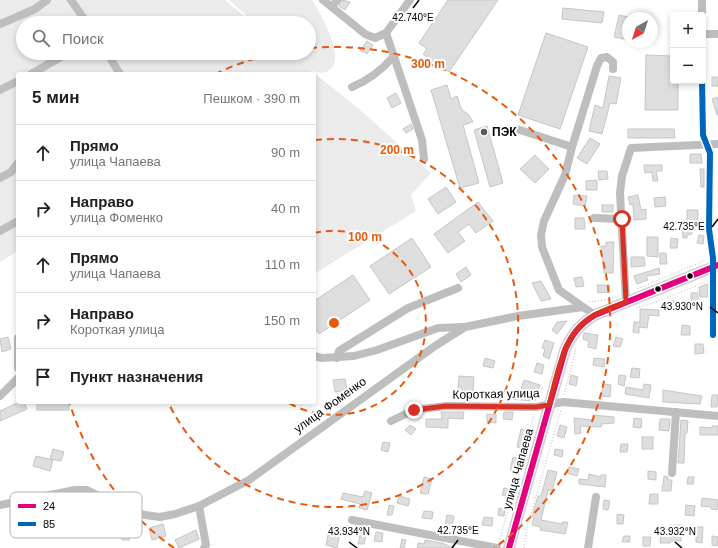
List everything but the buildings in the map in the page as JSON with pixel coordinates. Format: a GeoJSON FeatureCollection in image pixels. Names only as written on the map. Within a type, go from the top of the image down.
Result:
{"type":"FeatureCollection","features":[{"type":"Feature","properties":{"kind":"main road"},"geometry":{"type":"LineString","coordinates":[[595,315],[715,266]]}},
{"type":"Feature","properties":{"kind":"main road","name":"улица Чапаева"},"geometry":{"type":"LineString","coordinates":[[509,548],[549,405],[570,339],[578,327],[595,315]]}},
{"type":"Feature","properties":{"kind":"street"},"geometry":{"type":"LineString","coordinates":[[19,16],[35,9],[47,0]]}},
{"type":"Feature","properties":{"kind":"street"},"geometry":{"type":"LineString","coordinates":[[71,0],[82,16]]}},
{"type":"Feature","properties":{"kind":"street"},"geometry":{"type":"LineString","coordinates":[[323,0],[366,34],[375,38],[386,33],[410,0]]}},
{"type":"Feature","properties":{"kind":"street"},"geometry":{"type":"LineString","coordinates":[[332,7],[337,0]]}},
{"type":"Feature","properties":{"kind":"street"},"geometry":{"type":"LineString","coordinates":[[702,0],[702,12]]}},
{"type":"Feature","properties":{"kind":"street"},"geometry":{"type":"LineString","coordinates":[[0,24],[16,17]]}},
{"type":"Feature","properties":{"kind":"street"},"geometry":{"type":"LineString","coordinates":[[386,33],[392,57],[414,112],[422,140],[424,159]]}},
{"type":"Feature","properties":{"kind":"street"},"geometry":{"type":"LineString","coordinates":[[706,34],[718,34]]}},
{"type":"Feature","properties":{"kind":"street"},"geometry":{"type":"LineString","coordinates":[[352,87],[364,82],[381,70],[392,57]]}},
{"type":"Feature","properties":{"kind":"street"},"geometry":{"type":"LineString","coordinates":[[595,315],[559,290],[542,247],[541,235],[544,221],[566,175],[572,147],[597,66],[601,58],[607,57],[613,62],[613,69]]}},
{"type":"Feature","properties":{"kind":"street"},"geometry":{"type":"LineString","coordinates":[[35,72],[56,60]]}},
{"type":"Feature","properties":{"kind":"street"},"geometry":{"type":"LineString","coordinates":[[111,60],[119,72]]}},
{"type":"Feature","properties":{"kind":"street"},"geometry":{"type":"LineString","coordinates":[[0,90],[16,81]]}},
{"type":"Feature","properties":{"kind":"street"},"geometry":{"type":"LineString","coordinates":[[702,84],[703,135],[710,153],[709,229],[715,266],[713,279],[713,335]]}},
{"type":"Feature","properties":{"kind":"street"},"geometry":{"type":"LineString","coordinates":[[517,128],[572,147]]}},
{"type":"Feature","properties":{"kind":"street"},"geometry":{"type":"LineString","coordinates":[[626,302],[620,193],[622,176],[631,148],[718,144]]}},
{"type":"Feature","properties":{"kind":"street"},"geometry":{"type":"LineString","coordinates":[[0,178],[11,172],[16,166]]}},
{"type":"Feature","properties":{"kind":"street"},"geometry":{"type":"LineString","coordinates":[[594,218],[622,219]]}},
{"type":"Feature","properties":{"kind":"street"},"geometry":{"type":"LineString","coordinates":[[0,231],[16,222]]}},
{"type":"Feature","properties":{"kind":"street"},"geometry":{"type":"LineString","coordinates":[[337,358],[339,351],[408,308],[458,288]]}},
{"type":"Feature","properties":{"kind":"street","name":"улица Фоменко"},"geometry":{"type":"LineString","coordinates":[[142,514],[160,517],[175,514],[199,506],[250,480],[416,360],[465,327],[518,316],[583,307]]}},
{"type":"Feature","properties":{"kind":"street"},"geometry":{"type":"LineString","coordinates":[[316,356],[337,358],[377,350],[438,328],[465,327]]}},
{"type":"Feature","properties":{"kind":"street"},"geometry":{"type":"LineString","coordinates":[[0,396],[16,380]]}},
{"type":"Feature","properties":{"kind":"street","name":"Короткая улица"},"geometry":{"type":"LineString","coordinates":[[391,421],[414,410],[446,406],[536,407],[563,402],[718,416]]}},
{"type":"Feature","properties":{"kind":"street"},"geometry":{"type":"LineString","coordinates":[[672,473],[676,412]]}},
{"type":"Feature","properties":{"kind":"street","name":"улица Фоменко"},"geometry":{"type":"LineString","coordinates":[[65,492],[87,490],[91,492]]}},
{"type":"Feature","properties":{"kind":"street"},"geometry":{"type":"LineString","coordinates":[[588,548],[596,497]]}},
{"type":"Feature","properties":{"kind":"street","name":"улица Фоменко"},"geometry":{"type":"LineString","coordinates":[[0,505],[10,503]]}},
{"type":"Feature","properties":{"kind":"street"},"geometry":{"type":"LineString","coordinates":[[199,506],[206,545],[204,548]]}},
{"type":"Feature","properties":{"kind":"street"},"geometry":{"type":"LineString","coordinates":[[352,520],[498,545]]}},
{"type":"Feature","properties":{"kind":"path"},"geometry":{"type":"LineString","coordinates":[[683,291],[713,279]]}},
{"type":"Feature","properties":{"kind":"path"},"geometry":{"type":"LineString","coordinates":[[498,545],[542,388],[565,391]]}},
{"type":"Feature","properties":{"kind":"shaded area"},"geometry":{"type":"Polygon","coordinates":[[[0,0],[225,0],[244,16],[16,16],[16,60],[316,60],[316,16],[247,16],[229,0],[312,0],[326,25],[334,47],[335,57],[333,65],[327,72],[315,72],[308,68],[313,72],[16,72],[16,252],[0,262],[0,0]]]}},
{"type":"Feature","properties":{"kind":"shaded area"},"geometry":{"type":"Polygon","coordinates":[[[316,74],[359,109],[431,173],[411,195],[416,211],[316,273],[316,74]]]}},
{"type":"Feature","properties":{"kind":"transit line","name":"85"},"geometry":{"type":"LineString","coordinates":[[702,84],[703,135],[710,153],[709,229],[713,258],[713,335]]}},
{"type":"Feature","properties":{"kind":"transit line","name":"24"},"geometry":{"type":"LineString","coordinates":[[509,548],[565,350],[574,334],[585,322],[595,315],[718,265]]}},
{"type":"Feature","properties":{"kind":"place","name":"ПЭК"},"geometry":{"type":"Point","coordinates":[484,132]}},
{"type":"Feature","properties":{"kind":"route"},"geometry":{"type":"LineString","coordinates":[[414,410],[446,406],[536,407],[549,405],[565,350],[578,327],[595,315],[626,302],[622,219]]}}]}
